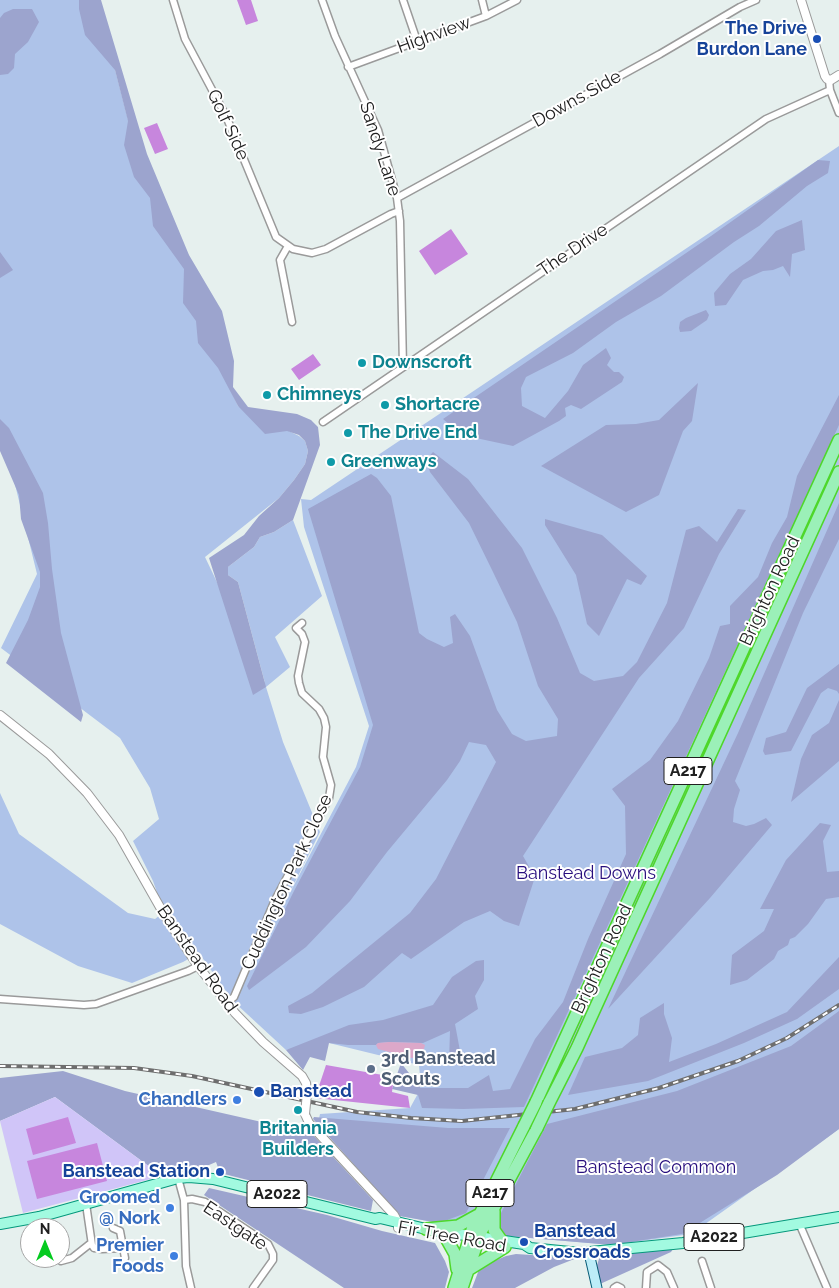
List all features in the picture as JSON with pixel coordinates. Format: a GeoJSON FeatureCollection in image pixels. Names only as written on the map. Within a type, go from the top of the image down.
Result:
{"type":"FeatureCollection","features":[{"type":"Feature","properties":{"kind":"highway","name":"Brighton Road"},"geometry":{"type":"LineString","coordinates":[[454,1288],[463,1272],[474,1240],[478,1215],[536,1102],[839,440]]}},
{"type":"Feature","properties":{"kind":"highway","name":"Brighton Road"},"geometry":{"type":"LineString","coordinates":[[474,1240],[494,1210],[577,1048],[839,472]]}},
{"type":"Feature","properties":{"kind":"highway"},"geometry":{"type":"LineString","coordinates":[[446,1238],[463,1272],[503,1244],[494,1230],[494,1210]]}},
{"type":"Feature","properties":{"kind":"highway"},"geometry":{"type":"LineString","coordinates":[[426,1229],[458,1226],[478,1215]]}},
{"type":"Feature","properties":{"kind":"highway","name":"Brighton Road"},"geometry":{"type":"LineString","coordinates":[[462,1288],[463,1272]]}},
{"type":"Feature","properties":{"kind":"main road","name":"Fir Tree Road"},"geometry":{"type":"LineString","coordinates":[[0,1224],[39,1217],[178,1178],[200,1177],[375,1219],[378,1222],[426,1229],[474,1240]]}},
{"type":"Feature","properties":{"kind":"main road","name":"A2022"},"geometry":{"type":"LineString","coordinates":[[589,1253],[683,1243],[839,1217]]}},
{"type":"Feature","properties":{"kind":"main road","name":"Fir Tree Road"},"geometry":{"type":"LineString","coordinates":[[398,1225],[446,1238],[503,1244],[523,1249],[589,1253]]}},
{"type":"Feature","properties":{"kind":"main road"},"geometry":{"type":"LineString","coordinates":[[589,1253],[597,1288]]}},
{"type":"Feature","properties":{"kind":"street","name":"Golf Side"},"geometry":{"type":"LineString","coordinates":[[173,0],[185,38],[226,116],[268,220],[276,237],[288,246]]}},
{"type":"Feature","properties":{"kind":"street","name":"Sandy Lane"},"geometry":{"type":"LineString","coordinates":[[322,0],[348,67],[378,130],[397,198],[399,211],[403,367]]}},
{"type":"Feature","properties":{"kind":"street"},"geometry":{"type":"LineString","coordinates":[[403,0],[417,42]]}},
{"type":"Feature","properties":{"kind":"street"},"geometry":{"type":"LineString","coordinates":[[482,0],[486,16]]}},
{"type":"Feature","properties":{"kind":"street","name":"Highview"},"geometry":{"type":"LineString","coordinates":[[348,67],[486,16],[517,0]]}},
{"type":"Feature","properties":{"kind":"street","name":"Downs Side"},"geometry":{"type":"LineString","coordinates":[[397,198],[660,54],[740,6],[756,0]]}},
{"type":"Feature","properties":{"kind":"street"},"geometry":{"type":"LineString","coordinates":[[801,0],[839,113]]}},
{"type":"Feature","properties":{"kind":"street"},"geometry":{"type":"LineString","coordinates":[[829,80],[839,76]]}},
{"type":"Feature","properties":{"kind":"street","name":"The Drive"},"geometry":{"type":"LineString","coordinates":[[323,422],[766,119],[830,90]]}},
{"type":"Feature","properties":{"kind":"street"},"geometry":{"type":"LineString","coordinates":[[292,322],[280,260],[288,246],[301,252],[319,252],[399,211]]}},
{"type":"Feature","properties":{"kind":"street","name":"Cuddington Park Close"},"geometry":{"type":"LineString","coordinates":[[226,1003],[234,997],[275,900],[329,798],[331,785],[323,757],[326,727],[324,718],[302,693],[298,683],[305,642],[302,634],[296,628],[302,623]]}},
{"type":"Feature","properties":{"kind":"street","name":"Banstead Road"},"geometry":{"type":"LineString","coordinates":[[0,715],[49,754],[82,787],[104,813],[119,834],[165,916],[198,966],[226,1003],[263,1042],[302,1076],[306,1083],[305,1114],[309,1123],[394,1215],[398,1225]]}},
{"type":"Feature","properties":{"kind":"street"},"geometry":{"type":"LineString","coordinates":[[0,999],[84,1005],[96,1004],[198,966]]}},
{"type":"Feature","properties":{"kind":"street"},"geometry":{"type":"LineString","coordinates":[[178,1178],[184,1200],[186,1266],[191,1288]]}},
{"type":"Feature","properties":{"kind":"street","name":"Eastgate"},"geometry":{"type":"LineString","coordinates":[[184,1200],[197,1200],[210,1206],[268,1244],[273,1254],[273,1260],[253,1288]]}},
{"type":"Feature","properties":{"kind":"street"},"geometry":{"type":"LineString","coordinates":[[86,1204],[91,1243],[94,1248],[123,1248]]}},
{"type":"Feature","properties":{"kind":"street"},"geometry":{"type":"LineString","coordinates":[[799,1223],[827,1288]]}},
{"type":"Feature","properties":{"kind":"street"},"geometry":{"type":"LineString","coordinates":[[113,1228],[120,1231],[124,1258]]}},
{"type":"Feature","properties":{"kind":"street"},"geometry":{"type":"LineString","coordinates":[[70,1259],[91,1243]]}},
{"type":"Feature","properties":{"kind":"street"},"geometry":{"type":"LineString","coordinates":[[702,1262],[711,1288]]}},
{"type":"Feature","properties":{"kind":"street"},"geometry":{"type":"LineString","coordinates":[[646,1288],[647,1272],[658,1265],[667,1272],[674,1288]]}},
{"type":"Feature","properties":{"kind":"street"},"geometry":{"type":"LineString","coordinates":[[614,1288],[616,1286],[621,1288]]}},
{"type":"Feature","properties":{"kind":"green space","name":"Banstead Downs"},"geometry":{"type":"Polygon","coordinates":[[[0,0],[97,0],[133,139],[210,300],[228,385],[238,406],[299,436],[305,441],[308,451],[305,464],[279,498],[205,557],[265,683],[238,582],[228,575],[228,567],[254,547],[260,537],[274,532],[293,520],[322,596],[275,637],[290,667],[266,687],[283,742],[320,832],[283,906],[356,767],[369,726],[304,527],[301,499],[311,500],[839,146],[839,1129],[691,1234],[612,1245],[507,1236],[502,1232],[499,1215],[439,1223],[400,1216],[318,1123],[320,1114],[410,1108],[421,1088],[419,1065],[329,1043],[286,1050],[233,1001],[199,953],[183,962],[132,983],[78,966],[0,924],[0,793],[19,834],[128,913],[155,919],[164,912],[153,881],[133,841],[159,819],[150,788],[120,738],[1,648],[37,574],[9,460],[0,446],[0,0]]]}},
{"type":"Feature","properties":{"kind":"green space"},"geometry":{"type":"Polygon","coordinates":[[[79,0],[101,0],[147,154],[189,255],[222,311],[234,361],[233,387],[248,407],[297,414],[311,420],[318,427],[320,445],[293,520],[274,532],[260,537],[254,547],[228,567],[228,575],[238,582],[266,687],[253,695],[209,558],[244,535],[259,516],[279,498],[305,464],[308,451],[305,441],[299,435],[287,431],[265,434],[238,406],[218,368],[198,343],[196,321],[183,303],[184,269],[153,226],[150,198],[134,177],[124,145],[128,121],[115,70],[85,35],[79,9],[79,0]]]}},
{"type":"Feature","properties":{"kind":"green space"},"geometry":{"type":"Polygon","coordinates":[[[13,9],[32,9],[39,22],[28,42],[15,54],[14,68],[8,74],[0,75],[0,18],[4,13],[13,9]]]}},
{"type":"Feature","properties":{"kind":"green space"},"geometry":{"type":"Polygon","coordinates":[[[818,160],[830,161],[828,173],[807,186],[759,226],[734,242],[661,296],[616,322],[573,353],[526,377],[521,388],[522,406],[545,418],[568,391],[583,365],[606,348],[611,358],[607,365],[614,372],[619,372],[624,377],[622,382],[581,409],[571,405],[565,408],[566,416],[513,446],[462,435],[443,419],[711,236],[818,160]]]}},
{"type":"Feature","properties":{"kind":"green space"},"geometry":{"type":"Polygon","coordinates":[[[802,220],[805,250],[792,254],[790,277],[783,266],[763,271],[743,280],[726,305],[715,306],[714,293],[730,274],[751,259],[776,231],[802,220]]]}},
{"type":"Feature","properties":{"kind":"green space"},"geometry":{"type":"Polygon","coordinates":[[[0,252],[13,270],[0,278],[0,252]]]}},
{"type":"Feature","properties":{"kind":"green space"},"geometry":{"type":"Polygon","coordinates":[[[706,310],[709,315],[707,320],[691,331],[680,332],[680,322],[706,310]]]}},
{"type":"Feature","properties":{"kind":"green space"},"geometry":{"type":"Polygon","coordinates":[[[698,383],[692,421],[683,431],[659,495],[626,512],[541,466],[606,425],[636,424],[659,420],[698,383]]]}},
{"type":"Feature","properties":{"kind":"green space"},"geometry":{"type":"Polygon","coordinates":[[[839,395],[839,425],[524,1107],[422,1108],[418,1095],[392,1089],[401,1063],[421,1088],[468,1088],[489,1075],[493,1091],[510,1089],[535,1039],[563,1002],[588,939],[626,854],[625,806],[612,789],[650,760],[678,721],[709,658],[720,626],[730,624],[730,606],[758,577],[772,543],[787,517],[797,476],[839,395]]]}},
{"type":"Feature","properties":{"kind":"green space"},"geometry":{"type":"Polygon","coordinates":[[[0,419],[9,428],[43,493],[61,633],[83,715],[81,722],[6,663],[28,620],[40,587],[40,572],[21,519],[19,495],[0,451],[0,419]]]}},
{"type":"Feature","properties":{"kind":"green space"},"geometry":{"type":"Polygon","coordinates":[[[433,452],[468,479],[522,548],[557,618],[580,673],[594,681],[623,676],[637,662],[667,603],[686,530],[699,526],[717,542],[738,509],[746,510],[719,554],[684,628],[639,678],[523,856],[535,877],[519,926],[504,921],[490,911],[464,922],[411,959],[402,953],[364,987],[323,1007],[301,1014],[289,1013],[288,1006],[312,993],[410,913],[436,879],[496,762],[486,745],[469,742],[460,761],[447,780],[387,852],[350,901],[306,947],[249,990],[247,986],[294,891],[360,767],[373,725],[308,509],[371,474],[377,478],[391,496],[419,633],[444,647],[453,643],[450,617],[455,614],[470,636],[497,710],[512,734],[526,741],[557,736],[558,719],[538,686],[517,622],[493,572],[469,523],[430,472],[426,460],[433,452]]]}},
{"type":"Feature","properties":{"kind":"green space"},"geometry":{"type":"Polygon","coordinates":[[[839,503],[839,539],[803,613],[735,781],[740,790],[734,809],[733,822],[746,826],[766,818],[772,825],[710,898],[608,1009],[738,733],[839,503]]]}},
{"type":"Feature","properties":{"kind":"green space"},"geometry":{"type":"Polygon","coordinates":[[[545,519],[602,535],[647,576],[641,585],[627,579],[599,636],[587,624],[576,575],[545,525],[545,519]]]}},
{"type":"Feature","properties":{"kind":"green space"},"geometry":{"type":"Polygon","coordinates":[[[839,664],[839,694],[837,691],[828,688],[821,693],[791,751],[765,755],[763,751],[766,738],[786,732],[807,688],[839,664]]]}},
{"type":"Feature","properties":{"kind":"green space"},"geometry":{"type":"Polygon","coordinates":[[[839,700],[839,761],[791,802],[801,759],[812,735],[829,723],[839,700]]]}},
{"type":"Feature","properties":{"kind":"green space"},"geometry":{"type":"Polygon","coordinates":[[[820,823],[831,825],[823,841],[827,872],[839,871],[839,897],[826,899],[808,924],[795,937],[790,939],[788,945],[778,951],[774,959],[747,980],[730,985],[732,955],[764,931],[774,909],[760,909],[786,860],[820,823]]]}},
{"type":"Feature","properties":{"kind":"green space"},"geometry":{"type":"Polygon","coordinates":[[[839,957],[839,989],[797,1019],[744,1043],[648,1081],[568,1095],[585,1057],[622,1048],[638,1035],[640,1018],[664,1003],[664,1014],[672,1038],[669,1062],[716,1044],[787,1012],[839,957]]]}},
{"type":"Feature","properties":{"kind":"green space"},"geometry":{"type":"Polygon","coordinates":[[[484,960],[484,980],[475,996],[478,1009],[455,1024],[463,1067],[449,1062],[450,1031],[423,1043],[389,1042],[376,1045],[348,1045],[329,1043],[325,1061],[310,1057],[303,1070],[286,1050],[349,1025],[383,1020],[433,1005],[452,977],[476,961],[484,960]]]}},
{"type":"Feature","properties":{"kind":"green space","name":"Banstead Common"},"geometry":{"type":"Polygon","coordinates":[[[839,1011],[839,1129],[777,1175],[682,1234],[612,1245],[507,1236],[502,1232],[499,1222],[500,1215],[547,1124],[677,1091],[791,1046],[839,1011]]]}},
{"type":"Feature","properties":{"kind":"green space"},"geometry":{"type":"Polygon","coordinates":[[[63,1071],[125,1091],[297,1130],[314,1136],[373,1200],[371,1211],[220,1173],[216,1162],[195,1171],[162,1176],[55,1097],[0,1121],[0,1078],[63,1071]]]}},
{"type":"Feature","properties":{"kind":"green space"},"geometry":{"type":"Polygon","coordinates":[[[314,1117],[448,1128],[510,1128],[466,1213],[439,1223],[400,1216],[313,1119],[314,1117]]]}},
{"type":"Feature","properties":{"kind":"green space"},"geometry":{"type":"Polygon","coordinates":[[[209,1188],[327,1215],[382,1231],[435,1243],[449,1272],[445,1288],[344,1288],[204,1195],[209,1188]]]}},
{"type":"Feature","properties":{"kind":"green space"},"geometry":{"type":"Polygon","coordinates":[[[673,1249],[671,1252],[600,1284],[597,1265],[600,1256],[673,1249]]]}},
{"type":"Feature","properties":{"kind":"green space"},"geometry":{"type":"Polygon","coordinates":[[[516,1254],[577,1258],[554,1267],[515,1288],[472,1288],[480,1267],[506,1256],[516,1254]]]}},
{"type":"Feature","properties":{"kind":"shaded area"},"geometry":{"type":"Polygon","coordinates":[[[237,0],[251,0],[258,21],[246,25],[237,0]]]}},
{"type":"Feature","properties":{"kind":"shaded area"},"geometry":{"type":"Polygon","coordinates":[[[157,123],[168,149],[155,154],[144,128],[157,123]]]}},
{"type":"Feature","properties":{"kind":"shaded area"},"geometry":{"type":"Polygon","coordinates":[[[451,229],[468,254],[435,275],[419,251],[451,229]]]}},
{"type":"Feature","properties":{"kind":"shaded area"},"geometry":{"type":"Polygon","coordinates":[[[313,354],[321,365],[299,380],[291,369],[313,354]]]}},
{"type":"Feature","properties":{"kind":"shaded area"},"geometry":{"type":"Polygon","coordinates":[[[389,1042],[421,1043],[425,1045],[418,1057],[412,1058],[378,1049],[376,1045],[389,1042]]]}},
{"type":"Feature","properties":{"kind":"shaded area"},"geometry":{"type":"Polygon","coordinates":[[[326,1065],[394,1077],[392,1092],[408,1096],[410,1108],[315,1098],[326,1065]]]}},
{"type":"Feature","properties":{"kind":"shaded area"},"geometry":{"type":"Polygon","coordinates":[[[55,1097],[162,1176],[23,1213],[0,1121],[55,1097]]]}},
{"type":"Feature","properties":{"kind":"shaded area"},"geometry":{"type":"Polygon","coordinates":[[[68,1117],[76,1143],[33,1155],[26,1129],[68,1117]]]}},
{"type":"Feature","properties":{"kind":"shaded area"},"geometry":{"type":"Polygon","coordinates":[[[97,1143],[107,1181],[37,1199],[27,1161],[97,1143]]]}},
{"type":"Feature","properties":{"kind":"railway"},"geometry":{"type":"LineString","coordinates":[[0,1066],[134,1068],[192,1076],[357,1112],[462,1121],[575,1109],[659,1088],[738,1061],[787,1038],[839,1005]]}},
{"type":"Feature","properties":{"kind":"place","name":"The Drive Burdon Lane"},"geometry":{"type":"Point","coordinates":[817,39]}},
{"type":"Feature","properties":{"kind":"place","name":"Downscroft"},"geometry":{"type":"Point","coordinates":[362,363]}},
{"type":"Feature","properties":{"kind":"place","name":"Chimneys"},"geometry":{"type":"Point","coordinates":[267,395]}},
{"type":"Feature","properties":{"kind":"place","name":"Shortacre"},"geometry":{"type":"Point","coordinates":[385,405]}},
{"type":"Feature","properties":{"kind":"place","name":"The Drive End"},"geometry":{"type":"Point","coordinates":[348,433]}},
{"type":"Feature","properties":{"kind":"place","name":"Greenways"},"geometry":{"type":"Point","coordinates":[331,462]}},
{"type":"Feature","properties":{"kind":"place","name":"3rd Banstead Scouts"},"geometry":{"type":"Point","coordinates":[371,1069]}},
{"type":"Feature","properties":{"kind":"place","name":"Banstead"},"geometry":{"type":"Point","coordinates":[259,1092]}},
{"type":"Feature","properties":{"kind":"place","name":"Chandlers"},"geometry":{"type":"Point","coordinates":[237,1100]}},
{"type":"Feature","properties":{"kind":"place","name":"Britannia Builders"},"geometry":{"type":"Point","coordinates":[298,1110]}},
{"type":"Feature","properties":{"kind":"place","name":"Banstead Station"},"geometry":{"type":"Point","coordinates":[220,1172]}},
{"type":"Feature","properties":{"kind":"place","name":"Groomed @ Nork"},"geometry":{"type":"Point","coordinates":[170,1208]}},
{"type":"Feature","properties":{"kind":"place","name":"Banstead Crossroads"},"geometry":{"type":"Point","coordinates":[524,1242]}},
{"type":"Feature","properties":{"kind":"place","name":"Premier Foods"},"geometry":{"type":"Point","coordinates":[174,1256]}}]}
